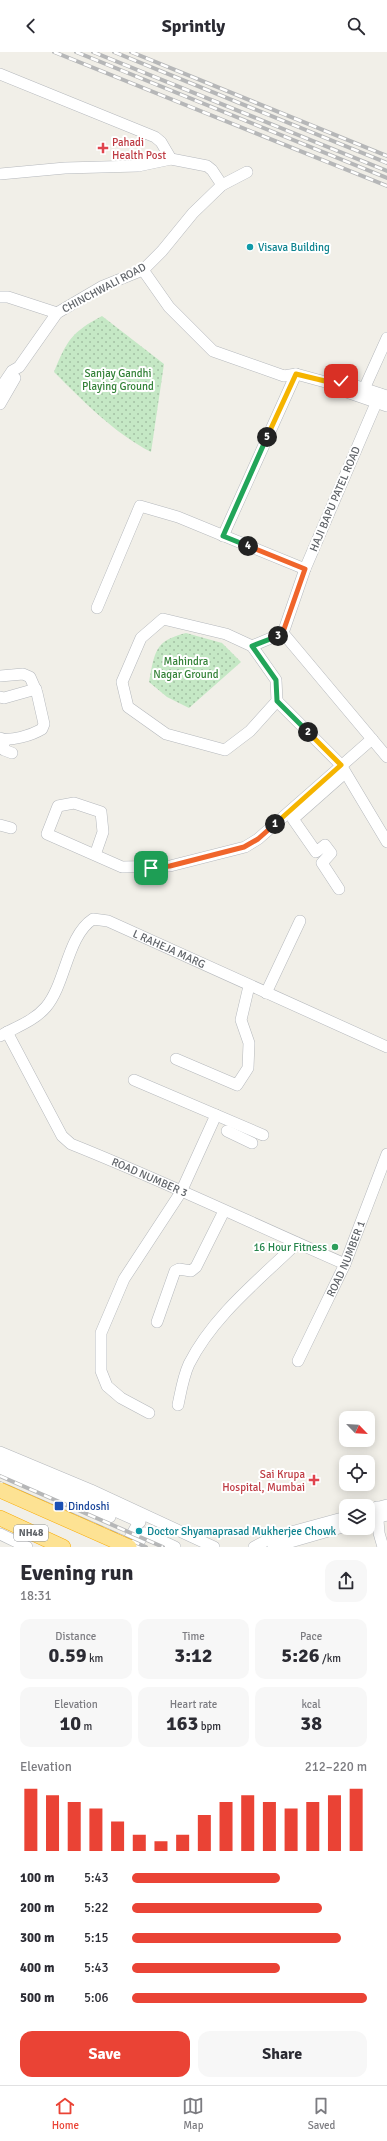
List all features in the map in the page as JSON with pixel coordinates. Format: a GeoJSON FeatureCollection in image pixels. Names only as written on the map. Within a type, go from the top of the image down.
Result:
{"type":"FeatureCollection","features":[{"type":"Feature","properties":{"kind":"highway","name":"NH48"},"geometry":{"type":"LineString","coordinates":[[0,1490],[128,1547]]}},
{"type":"Feature","properties":{"kind":"highway","name":"NH48"},"geometry":{"type":"LineString","coordinates":[[0,1518],[63,1547]]}},
{"type":"Feature","properties":{"kind":"street"},"geometry":{"type":"LineString","coordinates":[[0,74],[155,137],[161,142],[171,159]]}},
{"type":"Feature","properties":{"kind":"street"},"geometry":{"type":"LineString","coordinates":[[0,174],[65,168],[138,166],[171,159],[207,166],[212,170],[222,185]]}},
{"type":"Feature","properties":{"kind":"street","name":"CHINCHWALI ROAD"},"geometry":{"type":"LineString","coordinates":[[0,389],[12,371],[19,367],[57,313],[103,286],[143,270],[162,251],[193,213],[222,185],[247,172]]}},
{"type":"Feature","properties":{"kind":"street"},"geometry":{"type":"LineString","coordinates":[[143,270],[168,307],[212,351],[284,376],[296,374],[329,382],[383,400]]}},
{"type":"Feature","properties":{"kind":"street"},"geometry":{"type":"LineString","coordinates":[[0,297],[8,297],[57,313]]}},
{"type":"Feature","properties":{"kind":"street"},"geometry":{"type":"LineString","coordinates":[[364,389],[387,338]]}},
{"type":"Feature","properties":{"kind":"street"},"geometry":{"type":"LineString","coordinates":[[0,404],[18,374],[19,367]]}},
{"type":"Feature","properties":{"kind":"street"},"geometry":{"type":"LineString","coordinates":[[223,536],[296,374]]}},
{"type":"Feature","properties":{"kind":"street"},"geometry":{"type":"LineString","coordinates":[[347,388],[364,389],[383,400]]}},
{"type":"Feature","properties":{"kind":"street","name":"HAJI BAPU PATEL ROAD"},"geometry":{"type":"LineString","coordinates":[[283,632],[305,569],[383,400]]}},
{"type":"Feature","properties":{"kind":"street"},"geometry":{"type":"LineString","coordinates":[[97,608],[140,506],[178,517],[305,569]]}},
{"type":"Feature","properties":{"kind":"street"},"geometry":{"type":"LineString","coordinates":[[277,701],[250,731],[226,750],[166,734],[128,707],[122,682],[141,638],[163,619],[226,634],[252,646],[276,680],[277,701],[343,769],[387,842]]}},
{"type":"Feature","properties":{"kind":"street"},"geometry":{"type":"LineString","coordinates":[[252,646],[283,632],[387,757]]}},
{"type":"Feature","properties":{"kind":"street"},"geometry":{"type":"LineString","coordinates":[[0,676],[23,674],[30,676],[36,689],[44,724],[42,729],[32,734],[2,739],[4,750],[12,754]]}},
{"type":"Feature","properties":{"kind":"street"},"geometry":{"type":"LineString","coordinates":[[0,697],[4,698],[36,689]]}},
{"type":"Feature","properties":{"kind":"street"},"geometry":{"type":"LineString","coordinates":[[339,889],[322,863],[331,853],[325,845],[316,852],[294,819],[372,739]]}},
{"type":"Feature","properties":{"kind":"street"},"geometry":{"type":"LineString","coordinates":[[95,855],[103,832],[101,812],[74,803],[58,806],[47,834],[122,867],[151,868],[170,866],[244,847],[258,839],[343,769]]}},
{"type":"Feature","properties":{"kind":"street","name":"L RAHEJA MARG"},"geometry":{"type":"LineString","coordinates":[[3,1034],[20,1027],[46,1007],[55,992],[72,949],[85,924],[93,919],[108,921],[249,986],[387,1047]]}},
{"type":"Feature","properties":{"kind":"street"},"geometry":{"type":"LineString","coordinates":[[266,993],[300,921]]}},
{"type":"Feature","properties":{"kind":"street"},"geometry":{"type":"LineString","coordinates":[[176,1059],[238,1085],[248,1068],[249,1043],[241,1020],[249,986]]}},
{"type":"Feature","properties":{"kind":"street","name":"ROAD NUMBER 3"},"geometry":{"type":"LineString","coordinates":[[3,1034],[62,1136],[71,1144],[150,1176],[181,1192],[345,1264]]}},
{"type":"Feature","properties":{"kind":"street"},"geometry":{"type":"LineString","coordinates":[[134,1080],[216,1115],[243,1133],[252,1143]]}},
{"type":"Feature","properties":{"kind":"street"},"geometry":{"type":"LineString","coordinates":[[149,1414],[121,1398],[108,1386],[100,1371],[101,1332],[124,1279],[181,1192],[216,1115]]}},
{"type":"Feature","properties":{"kind":"street"},"geometry":{"type":"LineString","coordinates":[[227,1131],[263,1135]]}},
{"type":"Feature","properties":{"kind":"street","name":"ROAD NUMBER 1"},"geometry":{"type":"LineString","coordinates":[[298,1361],[345,1264],[384,1173],[387,1154]]}},
{"type":"Feature","properties":{"kind":"street"},"geometry":{"type":"LineString","coordinates":[[157,1322],[175,1272],[180,1269],[191,1271],[196,1267],[224,1211]]}},
{"type":"Feature","properties":{"kind":"street"},"geometry":{"type":"LineString","coordinates":[[178,1405],[182,1384],[189,1364],[202,1343],[226,1311],[297,1243]]}},
{"type":"Feature","properties":{"kind":"street"},"geometry":{"type":"LineString","coordinates":[[0,1452],[140,1521]]}},
{"type":"Feature","properties":{"kind":"street"},"geometry":{"type":"LineString","coordinates":[[0,1460],[140,1521]]}},
{"type":"Feature","properties":{"kind":"street"},"geometry":{"type":"LineString","coordinates":[[0,1469],[44,1490],[214,1547]]}},
{"type":"Feature","properties":{"kind":"street"},"geometry":{"type":"LineString","coordinates":[[378,1512],[379,1533],[384,1547]]}},
{"type":"Feature","properties":{"kind":"street"},"geometry":{"type":"LineString","coordinates":[[125,1547],[140,1521]]}},
{"type":"Feature","properties":{"kind":"street"},"geometry":{"type":"LineString","coordinates":[[254,1547],[273,1537],[339,1523]]}},
{"type":"Feature","properties":{"kind":"street"},"geometry":{"type":"LineString","coordinates":[[273,1547],[339,1524]]}},
{"type":"Feature","properties":{"kind":"street"},"geometry":{"type":"LineString","coordinates":[[135,1547],[145,1533],[175,1547]]}},
{"type":"Feature","properties":{"kind":"street"},"geometry":{"type":"LineString","coordinates":[[0,1534],[26,1547]]}},
{"type":"Feature","properties":{"kind":"green space","name":"Sanjay Gandhi Playing Ground"},"geometry":{"type":"Polygon","coordinates":[[[102,316],[164,364],[151,452],[112,426],[54,372],[67,344],[77,332],[102,316]]]}},
{"type":"Feature","properties":{"kind":"green space","name":"Mahindra Nagar Ground"},"geometry":{"type":"Polygon","coordinates":[[[186,633],[222,643],[241,662],[189,708],[167,697],[149,682],[155,655],[158,649],[162,644],[175,636],[186,633]]]}},
{"type":"Feature","properties":{"kind":"railway"},"geometry":{"type":"LineString","coordinates":[[54,52],[387,186]]}},
{"type":"Feature","properties":{"kind":"railway"},"geometry":{"type":"LineString","coordinates":[[76,52],[387,178]]}},
{"type":"Feature","properties":{"kind":"railway"},"geometry":{"type":"LineString","coordinates":[[93,52],[387,171]]}},
{"type":"Feature","properties":{"kind":"railway"},"geometry":{"type":"LineString","coordinates":[[114,52],[387,163]]}},
{"type":"Feature","properties":{"kind":"railway"},"geometry":{"type":"LineString","coordinates":[[131,52],[387,156]]}},
{"type":"Feature","properties":{"kind":"railway"},"geometry":{"type":"LineString","coordinates":[[0,1476],[163,1547]]}},
{"type":"Feature","properties":{"kind":"railway"},"geometry":{"type":"LineString","coordinates":[[0,1483],[146,1547]]}},
{"type":"Feature","properties":{"kind":"place","name":"Pahadi Health Post"},"geometry":{"type":"Point","coordinates":[103,148]}},
{"type":"Feature","properties":{"kind":"place","name":"Visava Building"},"geometry":{"type":"Point","coordinates":[250,247]}},
{"type":"Feature","properties":{"kind":"place","name":"16 Hour Fitness"},"geometry":{"type":"Point","coordinates":[335,1247]}},
{"type":"Feature","properties":{"kind":"place","name":"Sai Krupa Hospital, Mumbai"},"geometry":{"type":"Point","coordinates":[314,1480]}},
{"type":"Feature","properties":{"kind":"place","name":"Dindoshi"},"geometry":{"type":"Point","coordinates":[59,1506]}},
{"type":"Feature","properties":{"kind":"place","name":"Doctor Shyamaprasad Mukherjee Chowk"},"geometry":{"type":"Point","coordinates":[139,1531]}},
{"type":"Feature","properties":{"kind":"route"},"geometry":{"type":"LineString","coordinates":[[151,868],[170,866],[244,847],[258,839],[341,765],[277,701],[276,680],[252,646],[272,639],[283,632],[305,569],[223,536],[296,374],[329,382],[341,381]]}}]}
